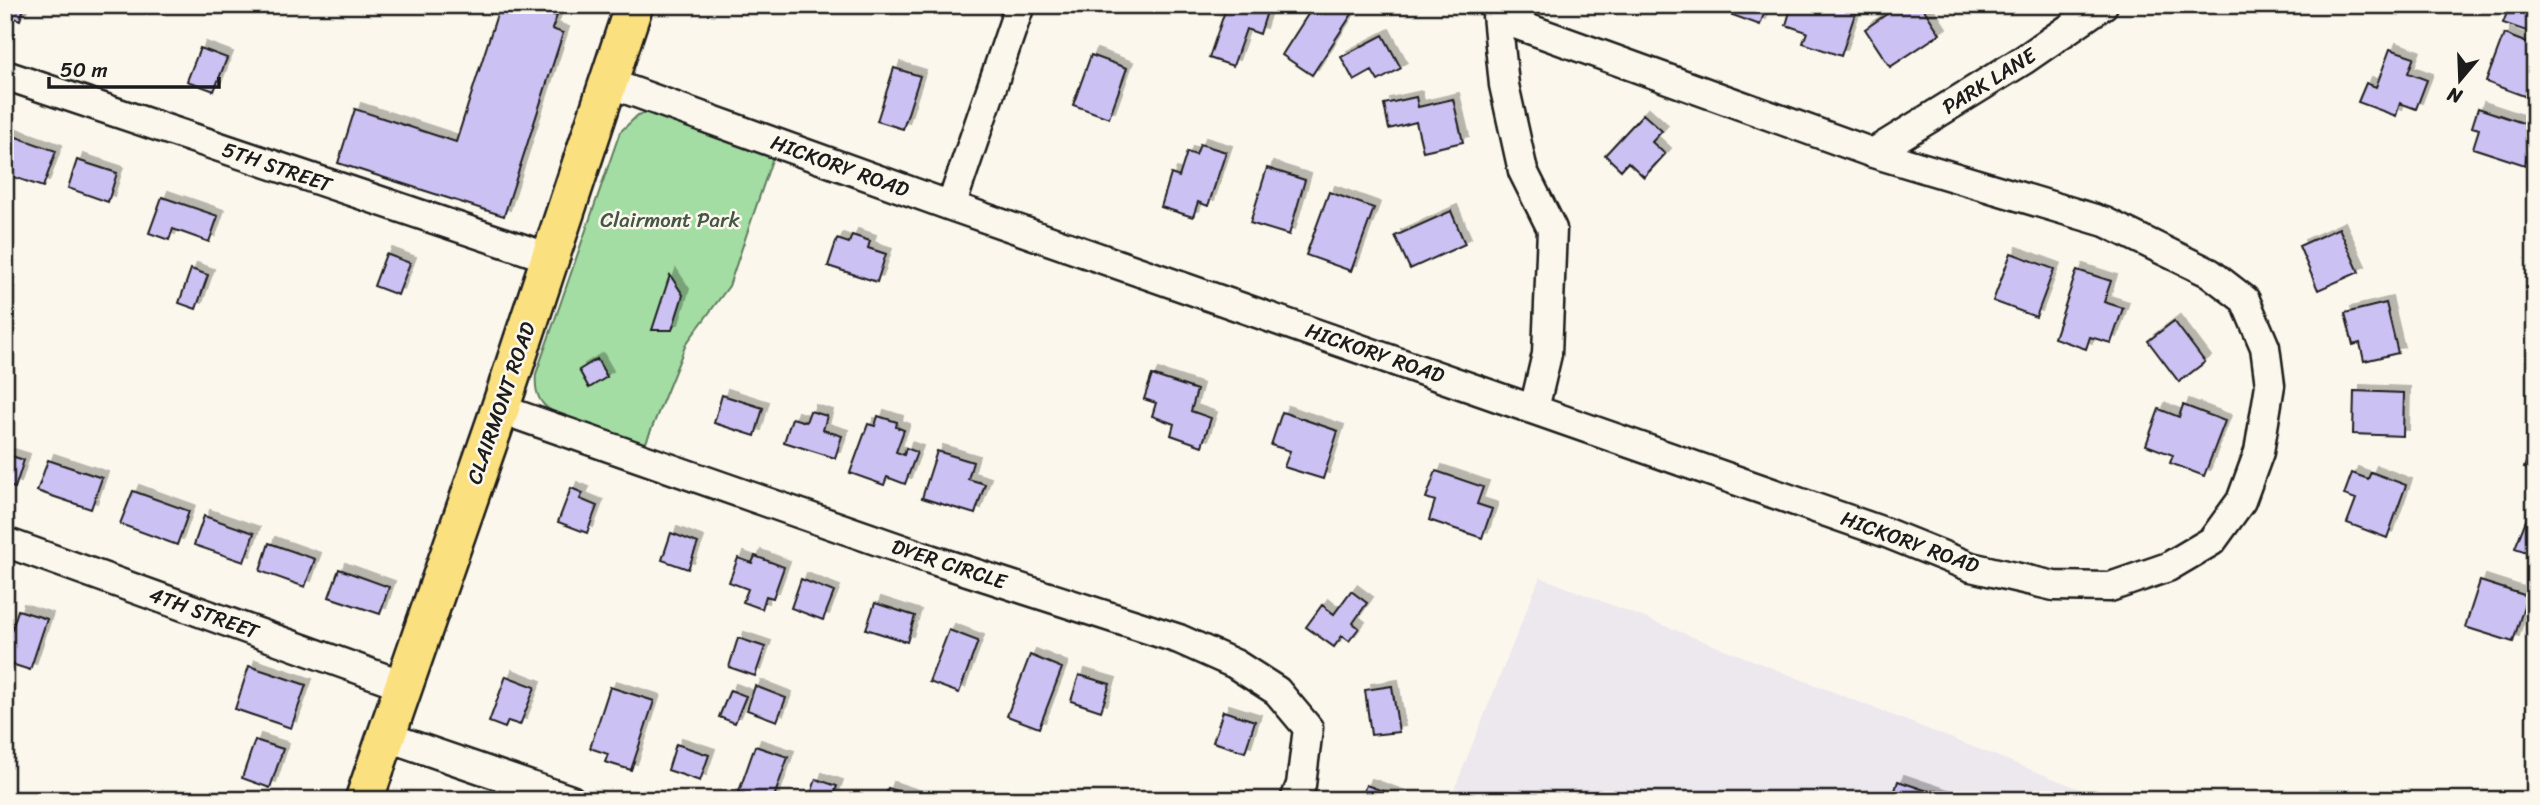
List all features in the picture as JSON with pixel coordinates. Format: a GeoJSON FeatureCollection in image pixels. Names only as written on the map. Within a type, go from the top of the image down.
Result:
{"type":"FeatureCollection","features":[{"type":"Feature","properties":{"kind":"main road","name":"CLAIRMONT ROAD"},"geometry":{"type":"LineString","coordinates":[[364,800],[500,409],[634,5]]}},
{"type":"Feature","properties":{"kind":"street"},"geometry":{"type":"LineString","coordinates":[[951,206],[1020,5]]}},
{"type":"Feature","properties":{"kind":"street","name":"PARK LANE"},"geometry":{"type":"LineString","coordinates":[[1873,153],[2025,59],[2103,5]]}},
{"type":"Feature","properties":{"kind":"street","name":"HICKORY ROAD"},"geometry":{"type":"LineString","coordinates":[[609,83],[951,206],[1884,532],[1971,567],[2054,586],[2110,587],[2168,567],[2212,541],[2241,501],[2259,452],[2270,385],[2264,346],[2245,300],[2210,273],[2105,222],[1873,153],[1498,12]]}},
{"type":"Feature","properties":{"kind":"street"},"geometry":{"type":"LineString","coordinates":[[1498,12],[1504,85],[1523,171],[1552,229],[1547,354],[1534,408]]}},
{"type":"Feature","properties":{"kind":"street","name":"5TH STREET"},"geometry":{"type":"LineString","coordinates":[[5,75],[550,258]]}},
{"type":"Feature","properties":{"kind":"street","name":"DYER CIRCLE"},"geometry":{"type":"LineString","coordinates":[[500,409],[930,559],[1138,624],[1235,664],[1277,691],[1308,728],[1301,785],[1295,800]]}},
{"type":"Feature","properties":{"kind":"street","name":"4TH STREET"},"geometry":{"type":"LineString","coordinates":[[5,542],[403,685]]}},
{"type":"Feature","properties":{"kind":"street"},"geometry":{"type":"LineString","coordinates":[[385,736],[571,800]]}},
{"type":"Feature","properties":{"kind":"shaded area"},"geometry":{"type":"Polygon","coordinates":[[[1540,577],[2108,800],[1450,800],[1540,577]]]}},
{"type":"Feature","properties":{"kind":"green space","name":"Clairmont Park"},"geometry":{"type":"Polygon","coordinates":[[[650,112],[774,154],[729,286],[686,344],[645,445],[576,422],[551,410],[539,398],[536,374],[620,132],[638,115],[650,112]]]}},
{"type":"Feature","properties":{"kind":"building"},"geometry":{"type":"Polygon","coordinates":[[[5,5],[25,5],[20,20],[5,15],[5,5]]]}},
{"type":"Feature","properties":{"kind":"building"},"geometry":{"type":"Polygon","coordinates":[[[500,5],[523,5],[557,16],[552,29],[563,33],[504,216],[338,163],[355,109],[456,142],[500,5]]]}},
{"type":"Feature","properties":{"kind":"building"},"geometry":{"type":"Polygon","coordinates":[[[1227,5],[1269,5],[1260,34],[1246,29],[1233,66],[1209,58],[1227,5]]]}},
{"type":"Feature","properties":{"kind":"building"},"geometry":{"type":"Polygon","coordinates":[[[1314,5],[1351,5],[1356,8],[1312,75],[1282,55],[1314,5]]]}},
{"type":"Feature","properties":{"kind":"building"},"geometry":{"type":"Polygon","coordinates":[[[1714,5],[1767,5],[1760,25],[1713,8],[1714,5]]]}},
{"type":"Feature","properties":{"kind":"building"},"geometry":{"type":"Polygon","coordinates":[[[1792,5],[1858,5],[1841,56],[1803,43],[1807,32],[1786,25],[1792,5]]]}},
{"type":"Feature","properties":{"kind":"building"},"geometry":{"type":"Polygon","coordinates":[[[1900,5],[1921,5],[1940,34],[1890,67],[1865,29],[1900,5]]]}},
{"type":"Feature","properties":{"kind":"building"},"geometry":{"type":"Polygon","coordinates":[[[2510,5],[2535,5],[2532,33],[2503,23],[2510,5]]]}},
{"type":"Feature","properties":{"kind":"building"},"geometry":{"type":"Polygon","coordinates":[[[2504,34],[2535,46],[2535,100],[2486,82],[2504,34]]]}},
{"type":"Feature","properties":{"kind":"building"},"geometry":{"type":"Polygon","coordinates":[[[1383,35],[1401,68],[1378,81],[1372,71],[1354,81],[1341,57],[1383,35]]]}},
{"type":"Feature","properties":{"kind":"building"},"geometry":{"type":"Polygon","coordinates":[[[200,48],[227,58],[214,91],[187,81],[200,48]]]}},
{"type":"Feature","properties":{"kind":"building"},"geometry":{"type":"Polygon","coordinates":[[[2390,49],[2414,57],[2408,73],[2427,80],[2416,109],[2400,103],[2396,116],[2358,102],[2366,83],[2376,87],[2390,49]]]}},
{"type":"Feature","properties":{"kind":"building"},"geometry":{"type":"Polygon","coordinates":[[[1091,55],[1127,68],[1109,118],[1073,105],[1091,55]]]}},
{"type":"Feature","properties":{"kind":"building"},"geometry":{"type":"Polygon","coordinates":[[[894,68],[920,76],[903,129],[877,121],[894,68]]]}},
{"type":"Feature","properties":{"kind":"building"},"geometry":{"type":"Polygon","coordinates":[[[1416,97],[1418,107],[1453,99],[1463,142],[1423,151],[1416,122],[1389,129],[1384,104],[1416,97]]]}},
{"type":"Feature","properties":{"kind":"building"},"geometry":{"type":"Polygon","coordinates":[[[2478,108],[2535,127],[2525,165],[2473,148],[2479,129],[2472,127],[2478,108]]]}},
{"type":"Feature","properties":{"kind":"building"},"geometry":{"type":"Polygon","coordinates":[[[1643,114],[1662,131],[1652,142],[1665,154],[1644,177],[1628,162],[1621,170],[1605,155],[1643,114]]]}},
{"type":"Feature","properties":{"kind":"building"},"geometry":{"type":"Polygon","coordinates":[[[5,133],[56,151],[43,187],[5,174],[5,133]]]}},
{"type":"Feature","properties":{"kind":"building"},"geometry":{"type":"Polygon","coordinates":[[[1200,144],[1226,152],[1208,206],[1198,202],[1193,217],[1161,207],[1171,174],[1179,177],[1187,152],[1196,155],[1200,144]]]}},
{"type":"Feature","properties":{"kind":"building"},"geometry":{"type":"Polygon","coordinates":[[[77,160],[117,173],[108,202],[68,188],[77,160]]]}},
{"type":"Feature","properties":{"kind":"building"},"geometry":{"type":"Polygon","coordinates":[[[1267,168],[1305,180],[1289,235],[1250,223],[1267,168]]]}},
{"type":"Feature","properties":{"kind":"building"},"geometry":{"type":"Polygon","coordinates":[[[1329,192],[1374,208],[1351,271],[1306,255],[1329,192]]]}},
{"type":"Feature","properties":{"kind":"building"},"geometry":{"type":"Polygon","coordinates":[[[162,197],[218,216],[209,242],[173,229],[169,240],[149,233],[162,197]]]}},
{"type":"Feature","properties":{"kind":"building"},"geometry":{"type":"Polygon","coordinates":[[[1451,211],[1465,244],[1410,269],[1395,236],[1451,211]]]}},
{"type":"Feature","properties":{"kind":"building"},"geometry":{"type":"Polygon","coordinates":[[[2339,228],[2359,272],[2318,290],[2299,246],[2339,228]]]}},
{"type":"Feature","properties":{"kind":"building"},"geometry":{"type":"Polygon","coordinates":[[[852,235],[870,241],[868,248],[886,254],[877,282],[828,266],[837,239],[849,243],[852,235]]]}},
{"type":"Feature","properties":{"kind":"building"},"geometry":{"type":"Polygon","coordinates":[[[2011,253],[2054,269],[2036,317],[1993,301],[2011,253]]]}},
{"type":"Feature","properties":{"kind":"building"},"geometry":{"type":"Polygon","coordinates":[[[386,254],[410,263],[398,295],[374,286],[386,254]]]}},
{"type":"Feature","properties":{"kind":"building"},"geometry":{"type":"Polygon","coordinates":[[[191,269],[208,275],[196,309],[179,303],[191,269]]]}},
{"type":"Feature","properties":{"kind":"building"},"geometry":{"type":"Polygon","coordinates":[[[2077,270],[2111,281],[2104,302],[2123,308],[2111,343],[2090,337],[2086,349],[2054,338],[2077,270]]]}},
{"type":"Feature","properties":{"kind":"building"},"geometry":{"type":"Polygon","coordinates":[[[670,275],[683,295],[672,330],[652,330],[670,275]]]}},
{"type":"Feature","properties":{"kind":"building"},"geometry":{"type":"Polygon","coordinates":[[[2386,303],[2398,353],[2364,361],[2360,343],[2353,345],[2345,313],[2386,303]]]}},
{"type":"Feature","properties":{"kind":"building"},"geometry":{"type":"Polygon","coordinates":[[[2174,321],[2205,362],[2179,382],[2148,341],[2174,321]]]}},
{"type":"Feature","properties":{"kind":"building"},"geometry":{"type":"Polygon","coordinates":[[[597,359],[607,377],[589,388],[579,370],[597,359]]]}},
{"type":"Feature","properties":{"kind":"building"},"geometry":{"type":"Polygon","coordinates":[[[1152,375],[1197,390],[1191,411],[1211,418],[1202,446],[1171,435],[1174,424],[1152,416],[1156,403],[1144,399],[1152,375]]]}},
{"type":"Feature","properties":{"kind":"building"},"geometry":{"type":"Polygon","coordinates":[[[2354,391],[2404,393],[2403,436],[2353,434],[2354,391]]]}},
{"type":"Feature","properties":{"kind":"building"},"geometry":{"type":"Polygon","coordinates":[[[722,395],[763,408],[755,436],[714,423],[722,395]]]}},
{"type":"Feature","properties":{"kind":"building"},"geometry":{"type":"Polygon","coordinates":[[[2183,405],[2225,421],[2204,476],[2170,463],[2173,455],[2146,445],[2159,409],[2179,417],[2183,405]]]}},
{"type":"Feature","properties":{"kind":"building"},"geometry":{"type":"Polygon","coordinates":[[[810,411],[827,416],[823,430],[842,436],[835,458],[784,442],[792,418],[806,422],[810,411]]]}},
{"type":"Feature","properties":{"kind":"building"},"geometry":{"type":"Polygon","coordinates":[[[1282,412],[1338,431],[1323,479],[1284,467],[1290,451],[1271,445],[1282,412]]]}},
{"type":"Feature","properties":{"kind":"building"},"geometry":{"type":"Polygon","coordinates":[[[878,416],[897,422],[896,427],[904,430],[896,452],[904,455],[906,448],[917,452],[905,484],[887,477],[884,485],[850,473],[868,424],[875,426],[878,416]]]}},
{"type":"Feature","properties":{"kind":"building"},"geometry":{"type":"Polygon","coordinates":[[[2535,439],[2535,472],[2524,468],[2535,439]]]}},
{"type":"Feature","properties":{"kind":"building"},"geometry":{"type":"Polygon","coordinates":[[[937,451],[973,462],[968,479],[985,484],[975,514],[922,498],[937,451]]]}},
{"type":"Feature","properties":{"kind":"building"},"geometry":{"type":"Polygon","coordinates":[[[5,454],[24,460],[15,488],[5,485],[5,454]]]}},
{"type":"Feature","properties":{"kind":"building"},"geometry":{"type":"Polygon","coordinates":[[[48,460],[102,478],[91,509],[37,491],[48,460]]]}},
{"type":"Feature","properties":{"kind":"building"},"geometry":{"type":"Polygon","coordinates":[[[1436,471],[1483,487],[1477,504],[1492,509],[1482,538],[1429,520],[1435,501],[1426,498],[1436,471]]]}},
{"type":"Feature","properties":{"kind":"building"},"geometry":{"type":"Polygon","coordinates":[[[2371,472],[2406,485],[2387,538],[2347,523],[2356,499],[2344,495],[2352,473],[2368,479],[2371,472]]]}},
{"type":"Feature","properties":{"kind":"building"},"geometry":{"type":"Polygon","coordinates":[[[571,488],[583,493],[580,499],[597,506],[587,533],[558,522],[571,488]]]}},
{"type":"Feature","properties":{"kind":"building"},"geometry":{"type":"Polygon","coordinates":[[[133,491],[189,511],[177,545],[120,524],[133,491]]]}},
{"type":"Feature","properties":{"kind":"building"},"geometry":{"type":"Polygon","coordinates":[[[2528,515],[2535,518],[2535,555],[2515,548],[2528,515]]]}},
{"type":"Feature","properties":{"kind":"building"},"geometry":{"type":"Polygon","coordinates":[[[204,516],[254,533],[244,562],[194,545],[204,516]]]}},
{"type":"Feature","properties":{"kind":"building"},"geometry":{"type":"Polygon","coordinates":[[[671,533],[698,543],[688,569],[662,560],[671,533]]]}},
{"type":"Feature","properties":{"kind":"building"},"geometry":{"type":"Polygon","coordinates":[[[269,543],[315,559],[305,587],[260,571],[269,543]]]}},
{"type":"Feature","properties":{"kind":"building"},"geometry":{"type":"Polygon","coordinates":[[[755,556],[784,567],[773,598],[766,596],[762,609],[743,602],[748,589],[729,582],[738,558],[752,563],[755,556]]]}},
{"type":"Feature","properties":{"kind":"building"},"geometry":{"type":"Polygon","coordinates":[[[339,569],[389,587],[380,614],[329,597],[339,569]]]}},
{"type":"Feature","properties":{"kind":"building"},"geometry":{"type":"Polygon","coordinates":[[[801,579],[834,592],[823,620],[791,608],[801,579]]]}},
{"type":"Feature","properties":{"kind":"building"},"geometry":{"type":"Polygon","coordinates":[[[2480,581],[2527,596],[2513,642],[2465,627],[2480,581]]]}},
{"type":"Feature","properties":{"kind":"building"},"geometry":{"type":"Polygon","coordinates":[[[1351,591],[1367,603],[1353,623],[1359,628],[1349,641],[1342,636],[1334,647],[1306,627],[1322,605],[1334,614],[1351,591]]]}},
{"type":"Feature","properties":{"kind":"building"},"geometry":{"type":"Polygon","coordinates":[[[875,603],[915,616],[907,642],[866,629],[875,603]]]}},
{"type":"Feature","properties":{"kind":"building"},"geometry":{"type":"Polygon","coordinates":[[[18,610],[47,619],[30,670],[5,662],[5,652],[18,610]]]}},
{"type":"Feature","properties":{"kind":"building"},"geometry":{"type":"Polygon","coordinates":[[[949,630],[978,641],[959,693],[929,682],[949,630]]]}},
{"type":"Feature","properties":{"kind":"building"},"geometry":{"type":"Polygon","coordinates":[[[738,638],[765,647],[755,676],[729,667],[738,638]]]}},
{"type":"Feature","properties":{"kind":"building"},"geometry":{"type":"Polygon","coordinates":[[[1030,655],[1062,668],[1039,728],[1007,716],[1030,655]]]}},
{"type":"Feature","properties":{"kind":"building"},"geometry":{"type":"Polygon","coordinates":[[[249,666],[306,685],[291,728],[235,709],[249,666]]]}},
{"type":"Feature","properties":{"kind":"building"},"geometry":{"type":"Polygon","coordinates":[[[1079,675],[1110,684],[1101,711],[1071,701],[1079,675]]]}},
{"type":"Feature","properties":{"kind":"building"},"geometry":{"type":"Polygon","coordinates":[[[506,676],[535,687],[520,725],[508,721],[505,728],[489,722],[506,676]]]}},
{"type":"Feature","properties":{"kind":"building"},"geometry":{"type":"Polygon","coordinates":[[[755,686],[786,698],[777,721],[747,710],[755,686]]]}},
{"type":"Feature","properties":{"kind":"building"},"geometry":{"type":"Polygon","coordinates":[[[1392,686],[1399,732],[1371,735],[1365,690],[1392,686]]]}},
{"type":"Feature","properties":{"kind":"building"},"geometry":{"type":"Polygon","coordinates":[[[610,687],[654,701],[631,770],[605,762],[608,754],[590,748],[610,687]]]}},
{"type":"Feature","properties":{"kind":"building"},"geometry":{"type":"Polygon","coordinates":[[[730,690],[746,696],[735,723],[719,717],[730,690]]]}},
{"type":"Feature","properties":{"kind":"building"},"geometry":{"type":"Polygon","coordinates":[[[1223,711],[1255,721],[1245,752],[1213,742],[1223,711]]]}},
{"type":"Feature","properties":{"kind":"building"},"geometry":{"type":"Polygon","coordinates":[[[255,740],[283,749],[270,788],[242,778],[255,740]]]}},
{"type":"Feature","properties":{"kind":"building"},"geometry":{"type":"Polygon","coordinates":[[[676,744],[709,755],[700,781],[668,770],[676,744]]]}},
{"type":"Feature","properties":{"kind":"building"},"geometry":{"type":"Polygon","coordinates":[[[755,746],[788,757],[773,800],[736,800],[755,746]]]}},
{"type":"Feature","properties":{"kind":"building"},"geometry":{"type":"Polygon","coordinates":[[[816,779],[837,786],[833,797],[840,800],[809,800],[816,779]]]}},
{"type":"Feature","properties":{"kind":"building"},"geometry":{"type":"Polygon","coordinates":[[[1898,781],[1954,800],[1892,800],[1898,781]]]}},
{"type":"Feature","properties":{"kind":"building"},"geometry":{"type":"Polygon","coordinates":[[[1366,785],[1408,800],[1360,800],[1366,785]]]}},
{"type":"Feature","properties":{"kind":"building"},"geometry":{"type":"Polygon","coordinates":[[[888,788],[925,800],[884,800],[888,788]]]}}]}
